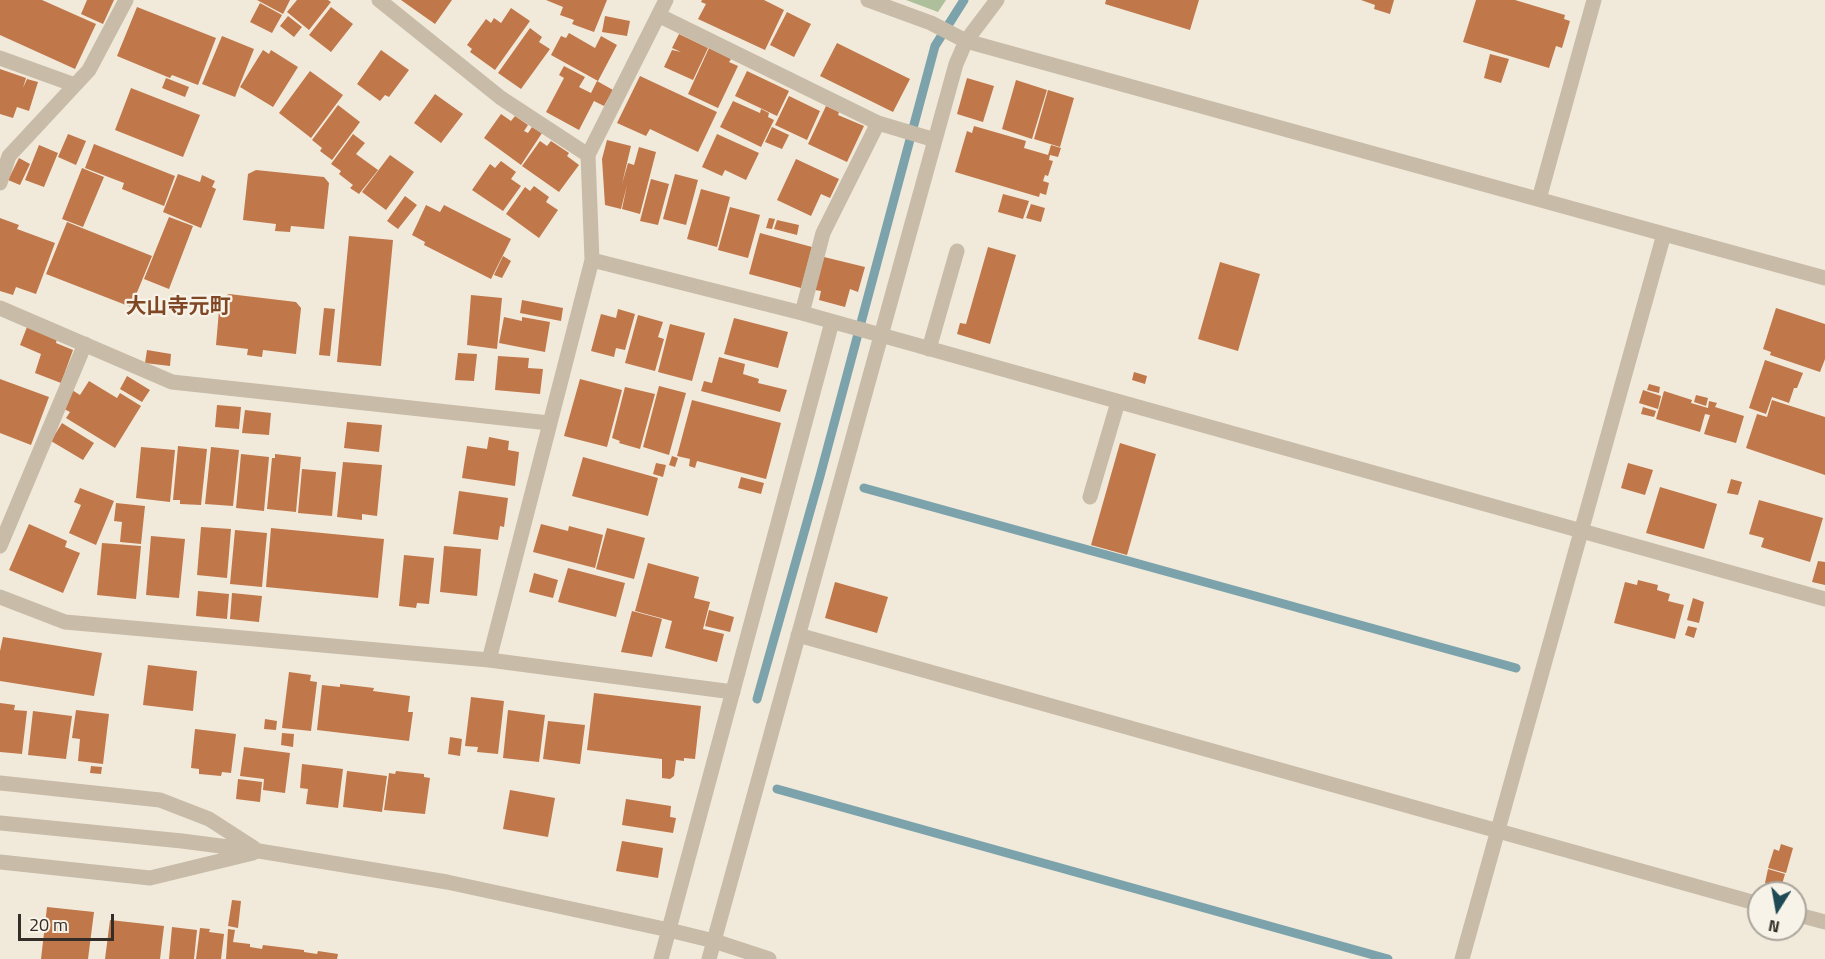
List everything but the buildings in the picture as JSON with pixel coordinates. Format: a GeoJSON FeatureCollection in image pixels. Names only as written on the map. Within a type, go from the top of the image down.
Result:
{"type":"FeatureCollection","features":[{"type":"Feature","properties":{"kind":"street"},"geometry":{"type":"LineString","coordinates":[[0,183],[9,156],[89,70],[126,0]]}},
{"type":"Feature","properties":{"kind":"street"},"geometry":{"type":"LineString","coordinates":[[378,0],[501,98],[588,155]]}},
{"type":"Feature","properties":{"kind":"street"},"geometry":{"type":"LineString","coordinates":[[489,660],[592,260],[588,155],[660,16],[666,0]]}},
{"type":"Feature","properties":{"kind":"street"},"geometry":{"type":"LineString","coordinates":[[868,0],[931,23],[961,38],[1825,278]]}},
{"type":"Feature","properties":{"kind":"street"},"geometry":{"type":"LineString","coordinates":[[709,959],[798,635],[874,334],[928,138],[956,64],[961,38],[997,0]]}},
{"type":"Feature","properties":{"kind":"street"},"geometry":{"type":"LineString","coordinates":[[1539,199],[1594,0]]}},
{"type":"Feature","properties":{"kind":"street"},"geometry":{"type":"LineString","coordinates":[[660,16],[878,123],[928,138]]}},
{"type":"Feature","properties":{"kind":"street"},"geometry":{"type":"LineString","coordinates":[[0,58],[75,85]]}},
{"type":"Feature","properties":{"kind":"street"},"geometry":{"type":"LineString","coordinates":[[802,313],[823,233],[878,123]]}},
{"type":"Feature","properties":{"kind":"street"},"geometry":{"type":"LineString","coordinates":[[1462,959],[1664,234]]}},
{"type":"Feature","properties":{"kind":"street"},"geometry":{"type":"LineString","coordinates":[[929,349],[957,251]]}},
{"type":"Feature","properties":{"kind":"street"},"geometry":{"type":"LineString","coordinates":[[592,260],[802,313],[1825,599]]}},
{"type":"Feature","properties":{"kind":"street"},"geometry":{"type":"LineString","coordinates":[[0,308],[172,382],[549,423]]}},
{"type":"Feature","properties":{"kind":"street"},"geometry":{"type":"LineString","coordinates":[[661,959],[733,692],[840,324]]}},
{"type":"Feature","properties":{"kind":"street"},"geometry":{"type":"LineString","coordinates":[[0,546],[85,344]]}},
{"type":"Feature","properties":{"kind":"street"},"geometry":{"type":"LineString","coordinates":[[1090,496],[1118,402]]}},
{"type":"Feature","properties":{"kind":"street"},"geometry":{"type":"LineString","coordinates":[[0,597],[65,622],[489,660],[733,692]]}},
{"type":"Feature","properties":{"kind":"street"},"geometry":{"type":"LineString","coordinates":[[798,635],[1747,901]]}},
{"type":"Feature","properties":{"kind":"street"},"geometry":{"type":"LineString","coordinates":[[0,783],[160,800],[209,819],[259,851]]}},
{"type":"Feature","properties":{"kind":"street"},"geometry":{"type":"LineString","coordinates":[[0,824],[182,841],[259,851],[447,882],[669,930],[714,941],[769,959]]}},
{"type":"Feature","properties":{"kind":"street"},"geometry":{"type":"LineString","coordinates":[[0,862],[150,878],[259,851]]}},
{"type":"Feature","properties":{"kind":"street"},"geometry":{"type":"LineString","coordinates":[[1807,917],[1825,922]]}},
{"type":"Feature","properties":{"kind":"green space"},"geometry":{"type":"Polygon","coordinates":[[[906,0],[946,0],[938,12],[906,0]]]}},
{"type":"Feature","properties":{"kind":"waterway"},"geometry":{"type":"LineString","coordinates":[[757,699],[820,476],[935,46],[964,0]]}},
{"type":"Feature","properties":{"kind":"waterway"},"geometry":{"type":"LineString","coordinates":[[864,488],[1516,668]]}},
{"type":"Feature","properties":{"kind":"waterway"},"geometry":{"type":"LineString","coordinates":[[777,789],[1388,959]]}},
{"type":"Feature","properties":{"kind":"district","name":"大山寺元町"},"geometry":{"type":"Point","coordinates":[178,308]}}]}
